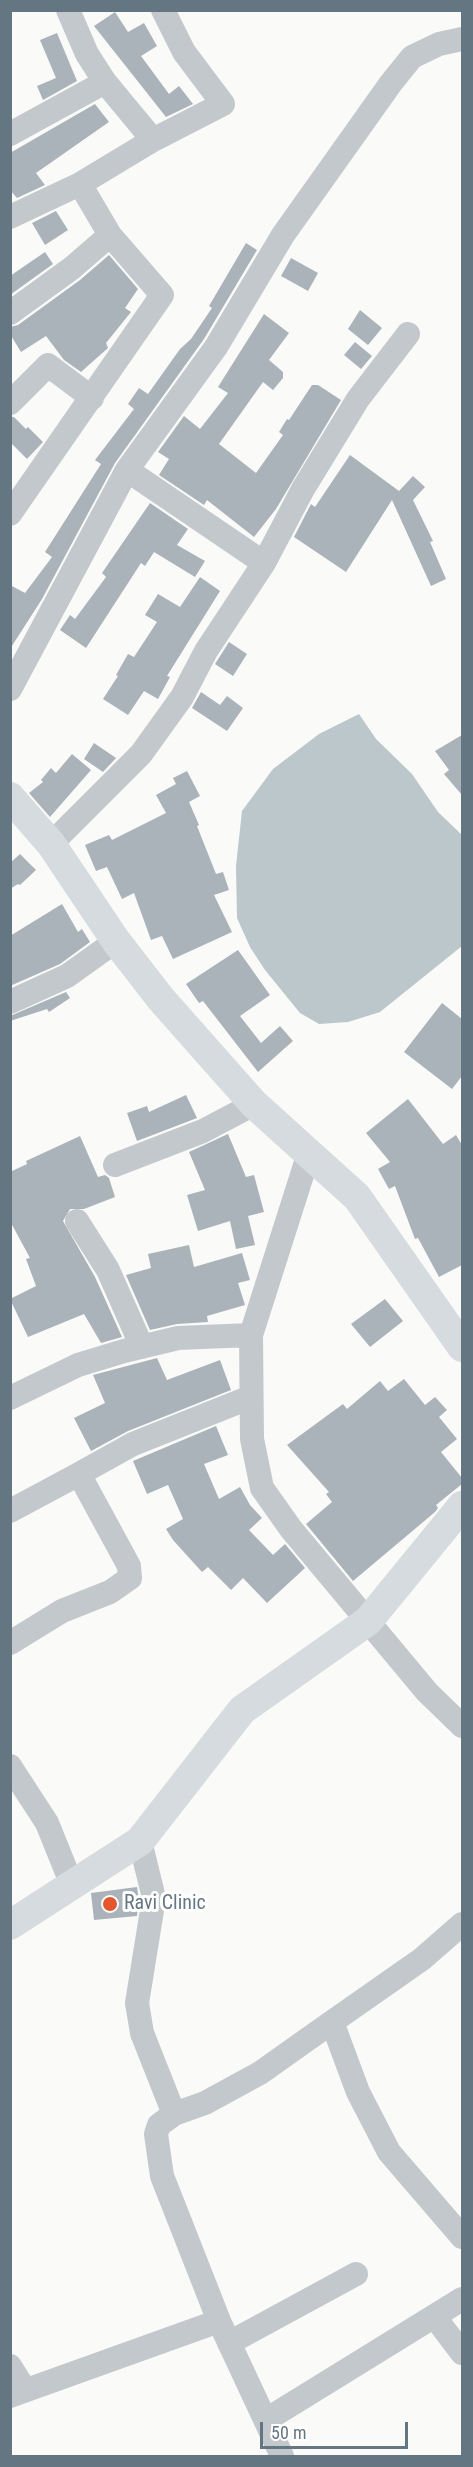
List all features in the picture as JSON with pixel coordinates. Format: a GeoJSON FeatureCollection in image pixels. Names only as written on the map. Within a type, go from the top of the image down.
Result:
{"type":"FeatureCollection","features":[{"type":"Feature","properties":{"kind":"main road"},"geometry":{"type":"LineString","coordinates":[[10,797],[51,844],[116,941],[161,999],[254,1104],[357,1197],[462,1347]]}},
{"type":"Feature","properties":{"kind":"main road"},"geometry":{"type":"LineString","coordinates":[[10,1925],[140,1841],[242,1710],[368,1621],[462,1506]]}},
{"type":"Feature","properties":{"kind":"street"},"geometry":{"type":"LineString","coordinates":[[68,10],[87,54],[105,82],[153,140]]}},
{"type":"Feature","properties":{"kind":"street"},"geometry":{"type":"LineString","coordinates":[[10,218],[80,184],[153,140],[224,104],[184,52],[163,10]]}},
{"type":"Feature","properties":{"kind":"street"},"geometry":{"type":"LineString","coordinates":[[10,689],[128,470],[216,347],[283,235],[412,57],[439,44],[462,39]]}},
{"type":"Feature","properties":{"kind":"street"},"geometry":{"type":"LineString","coordinates":[[10,134],[105,82]]}},
{"type":"Feature","properties":{"kind":"street"},"geometry":{"type":"LineString","coordinates":[[10,514],[162,295],[110,235],[80,184]]}},
{"type":"Feature","properties":{"kind":"street"},"geometry":{"type":"LineString","coordinates":[[10,313],[72,268],[110,235]]}},
{"type":"Feature","properties":{"kind":"street"},"geometry":{"type":"LineString","coordinates":[[51,844],[141,754],[182,697],[206,651],[264,563],[303,489],[358,399],[408,334]]}},
{"type":"Feature","properties":{"kind":"street"},"geometry":{"type":"LineString","coordinates":[[10,403],[48,365],[92,398]]}},
{"type":"Feature","properties":{"kind":"street"},"geometry":{"type":"LineString","coordinates":[[128,470],[264,563]]}},
{"type":"Feature","properties":{"kind":"street"},"geometry":{"type":"LineString","coordinates":[[10,1002],[67,976],[116,941]]}},
{"type":"Feature","properties":{"kind":"street"},"geometry":{"type":"LineString","coordinates":[[115,1165],[203,1131],[254,1104]]}},
{"type":"Feature","properties":{"kind":"street"},"geometry":{"type":"LineString","coordinates":[[309,1153],[251,1335],[252,1439],[262,1488],[291,1529],[427,1692],[462,1726]]}},
{"type":"Feature","properties":{"kind":"street"},"geometry":{"type":"LineString","coordinates":[[77,1221],[108,1270],[142,1347]]}},
{"type":"Feature","properties":{"kind":"street"},"geometry":{"type":"LineString","coordinates":[[10,1398],[78,1365],[142,1347],[178,1338],[251,1335]]}},
{"type":"Feature","properties":{"kind":"street"},"geometry":{"type":"LineString","coordinates":[[10,1511],[133,1444],[251,1397]]}},
{"type":"Feature","properties":{"kind":"street"},"geometry":{"type":"LineString","coordinates":[[10,1643],[62,1611],[110,1592],[130,1578],[129,1566],[79,1474]]}},
{"type":"Feature","properties":{"kind":"street"},"geometry":{"type":"LineString","coordinates":[[10,1766],[47,1823],[72,1885]]}},
{"type":"Feature","properties":{"kind":"street"},"geometry":{"type":"LineString","coordinates":[[140,1841],[154,1898],[137,2003],[142,2033],[174,2114]]}},
{"type":"Feature","properties":{"kind":"street"},"geometry":{"type":"LineString","coordinates":[[282,2457],[224,2332],[162,2176],[156,2134],[159,2126],[174,2114],[205,2103],[260,2073],[422,1959],[462,1924]]}},
{"type":"Feature","properties":{"kind":"street"},"geometry":{"type":"LineString","coordinates":[[332,2022],[358,2092],[389,2152],[462,2237]]}},
{"type":"Feature","properties":{"kind":"street"},"geometry":{"type":"LineString","coordinates":[[10,2366],[18,2393],[224,2332],[356,2274]]}},
{"type":"Feature","properties":{"kind":"street"},"geometry":{"type":"LineString","coordinates":[[266,2420],[462,2299]]}},
{"type":"Feature","properties":{"kind":"street"},"geometry":{"type":"LineString","coordinates":[[434,2316],[462,2353]]}},
{"type":"Feature","properties":{"kind":"shaded area"},"geometry":{"type":"Polygon","coordinates":[[[359,714],[376,739],[412,774],[438,812],[462,835],[462,946],[380,1012],[348,1022],[319,1024],[300,1013],[265,970],[250,947],[237,918],[236,866],[242,811],[273,769],[319,734],[359,714]]]}},
{"type":"Feature","properties":{"kind":"building"},"geometry":{"type":"Polygon","coordinates":[[[115,12],[128,32],[144,23],[157,46],[141,56],[169,94],[179,86],[193,104],[166,117],[94,26],[115,12]]]}},
{"type":"Feature","properties":{"kind":"building"},"geometry":{"type":"Polygon","coordinates":[[[57,33],[77,81],[43,100],[37,86],[56,78],[40,40],[57,33]]]}},
{"type":"Feature","properties":{"kind":"building"},"geometry":{"type":"Polygon","coordinates":[[[95,104],[109,122],[36,173],[45,185],[17,198],[10,190],[10,153],[95,104]]]}},
{"type":"Feature","properties":{"kind":"building"},"geometry":{"type":"Polygon","coordinates":[[[56,211],[68,230],[45,245],[32,223],[56,211]]]}},
{"type":"Feature","properties":{"kind":"building"},"geometry":{"type":"Polygon","coordinates":[[[246,243],[257,250],[204,339],[115,463],[42,599],[10,649],[10,585],[25,593],[52,557],[45,552],[101,464],[95,460],[134,409],[128,404],[139,388],[148,394],[180,349],[191,339],[212,308],[209,306],[246,243]]]}},
{"type":"Feature","properties":{"kind":"building"},"geometry":{"type":"Polygon","coordinates":[[[45,252],[53,264],[10,295],[10,276],[45,252]]]}},
{"type":"Feature","properties":{"kind":"building"},"geometry":{"type":"Polygon","coordinates":[[[109,255],[138,289],[125,308],[131,312],[106,343],[108,348],[81,372],[64,360],[46,336],[21,352],[10,334],[10,327],[18,325],[80,280],[109,255]]]}},
{"type":"Feature","properties":{"kind":"building"},"geometry":{"type":"Polygon","coordinates":[[[291,258],[318,273],[308,291],[281,276],[291,258]]]}},
{"type":"Feature","properties":{"kind":"building"},"geometry":{"type":"Polygon","coordinates":[[[360,310],[382,328],[368,345],[348,329],[360,310]]]}},
{"type":"Feature","properties":{"kind":"building"},"geometry":{"type":"Polygon","coordinates":[[[264,314],[289,333],[269,360],[283,372],[283,378],[273,390],[263,382],[219,444],[256,473],[283,435],[279,432],[287,419],[289,420],[312,385],[318,385],[341,400],[276,509],[254,537],[207,500],[204,505],[159,475],[169,459],[158,452],[184,416],[200,429],[228,393],[218,387],[264,314]]]}},
{"type":"Feature","properties":{"kind":"building"},"geometry":{"type":"Polygon","coordinates":[[[355,342],[372,356],[361,369],[344,355],[355,342]]]}},
{"type":"Feature","properties":{"kind":"building"},"geometry":{"type":"Polygon","coordinates":[[[10,417],[14,417],[26,429],[28,427],[43,442],[27,459],[10,442],[10,417]]]}},
{"type":"Feature","properties":{"kind":"building"},"geometry":{"type":"Polygon","coordinates":[[[350,455],[399,491],[413,476],[425,487],[413,500],[433,541],[430,542],[446,579],[431,586],[392,500],[346,572],[294,537],[311,504],[315,507],[350,455]]]}},
{"type":"Feature","properties":{"kind":"building"},"geometry":{"type":"Polygon","coordinates":[[[150,503],[188,529],[177,545],[205,561],[195,577],[154,552],[145,566],[141,563],[86,648],[60,630],[70,615],[75,619],[106,577],[102,573],[150,503]]]}},
{"type":"Feature","properties":{"kind":"building"},"geometry":{"type":"Polygon","coordinates":[[[200,577],[220,591],[167,676],[170,677],[158,699],[144,691],[128,715],[103,699],[118,676],[116,675],[128,654],[134,657],[157,622],[145,615],[158,594],[180,607],[200,577]]]}},
{"type":"Feature","properties":{"kind":"building"},"geometry":{"type":"Polygon","coordinates":[[[229,642],[247,654],[233,676],[215,664],[229,642]]]}},
{"type":"Feature","properties":{"kind":"building"},"geometry":{"type":"Polygon","coordinates":[[[201,692],[220,705],[227,696],[243,708],[227,731],[192,708],[201,692]]]}},
{"type":"Feature","properties":{"kind":"building"},"geometry":{"type":"Polygon","coordinates":[[[462,735],[462,795],[444,774],[449,770],[435,751],[462,735]]]}},
{"type":"Feature","properties":{"kind":"building"},"geometry":{"type":"Polygon","coordinates":[[[94,743],[116,758],[103,772],[84,759],[94,743]]]}},
{"type":"Feature","properties":{"kind":"building"},"geometry":{"type":"Polygon","coordinates":[[[72,754],[91,770],[50,817],[29,793],[43,782],[41,780],[51,768],[56,773],[72,754]]]}},
{"type":"Feature","properties":{"kind":"building"},"geometry":{"type":"Polygon","coordinates":[[[187,771],[200,796],[189,802],[199,825],[197,826],[216,874],[223,872],[229,890],[214,895],[232,932],[173,959],[162,936],[151,940],[134,893],[122,899],[107,867],[96,871],[85,845],[109,835],[112,840],[166,813],[156,795],[176,784],[173,778],[187,771]]]}},
{"type":"Feature","properties":{"kind":"building"},"geometry":{"type":"Polygon","coordinates":[[[20,854],[36,870],[20,885],[10,889],[10,863],[20,854]]]}},
{"type":"Feature","properties":{"kind":"building"},"geometry":{"type":"Polygon","coordinates":[[[62,904],[78,932],[82,929],[90,942],[60,964],[10,986],[10,936],[62,904]]]}},
{"type":"Feature","properties":{"kind":"building"},"geometry":{"type":"Polygon","coordinates":[[[238,950],[270,995],[240,1016],[261,1043],[280,1026],[293,1041],[258,1072],[203,1001],[199,1003],[186,984],[238,950]]]}},
{"type":"Feature","properties":{"kind":"building"},"geometry":{"type":"Polygon","coordinates":[[[66,992],[70,998],[49,1012],[47,1009],[10,1021],[10,1016],[66,992]]]}},
{"type":"Feature","properties":{"kind":"building"},"geometry":{"type":"Polygon","coordinates":[[[442,1003],[462,1019],[462,1076],[452,1089],[404,1052],[442,1003]]]}},
{"type":"Feature","properties":{"kind":"building"},"geometry":{"type":"Polygon","coordinates":[[[186,1095],[197,1118],[137,1141],[127,1113],[147,1106],[149,1112],[186,1095]]]}},
{"type":"Feature","properties":{"kind":"building"},"geometry":{"type":"Polygon","coordinates":[[[408,1099],[443,1144],[456,1135],[462,1145],[462,1265],[439,1277],[418,1238],[415,1239],[395,1186],[389,1189],[378,1169],[390,1162],[366,1133],[408,1099]]]}},
{"type":"Feature","properties":{"kind":"building"},"geometry":{"type":"Polygon","coordinates":[[[228,1134],[246,1177],[254,1175],[264,1212],[248,1216],[255,1245],[236,1249],[230,1221],[198,1231],[187,1195],[205,1190],[189,1152],[228,1134]]]}},
{"type":"Feature","properties":{"kind":"building"},"geometry":{"type":"Polygon","coordinates":[[[80,1136],[98,1177],[105,1175],[109,1178],[115,1197],[84,1209],[70,1209],[63,1221],[95,1277],[122,1337],[101,1343],[84,1314],[28,1337],[10,1299],[36,1286],[26,1259],[30,1258],[10,1221],[10,1172],[27,1164],[26,1161],[80,1136]]]}},
{"type":"Feature","properties":{"kind":"building"},"geometry":{"type":"Polygon","coordinates":[[[189,1245],[194,1267],[242,1253],[250,1280],[238,1283],[245,1305],[207,1316],[208,1322],[177,1324],[150,1330],[126,1275],[151,1268],[148,1254],[189,1245]]]}},
{"type":"Feature","properties":{"kind":"building"},"geometry":{"type":"Polygon","coordinates":[[[385,1299],[403,1321],[370,1347],[351,1324],[385,1299]]]}},
{"type":"Feature","properties":{"kind":"building"},"geometry":{"type":"Polygon","coordinates":[[[157,1358],[167,1380],[220,1360],[231,1390],[128,1431],[91,1451],[74,1418],[105,1403],[93,1375],[157,1358]]]}},
{"type":"Feature","properties":{"kind":"building"},"geometry":{"type":"Polygon","coordinates":[[[404,1379],[425,1405],[435,1397],[447,1410],[439,1417],[457,1439],[441,1452],[462,1478],[462,1484],[436,1505],[438,1508],[435,1512],[353,1581],[306,1524],[332,1502],[326,1494],[329,1492],[287,1445],[343,1404],[347,1409],[380,1381],[388,1391],[404,1379]]]}},
{"type":"Feature","properties":{"kind":"building"},"geometry":{"type":"Polygon","coordinates":[[[216,1426],[228,1455],[204,1464],[219,1499],[240,1487],[250,1505],[262,1518],[249,1530],[273,1555],[285,1544],[305,1568],[267,1603],[243,1578],[231,1590],[208,1567],[202,1572],[166,1529],[183,1519],[168,1485],[147,1494],[133,1461],[216,1426]]]}},
{"type":"Feature","properties":{"kind":"building"},"geometry":{"type":"Polygon","coordinates":[[[137,1887],[139,1900],[137,1916],[94,1920],[91,1893],[137,1887]]]}},
{"type":"Feature","properties":{"kind":"place","name":"Ravi Clinic"},"geometry":{"type":"Point","coordinates":[110,1904]}}]}
